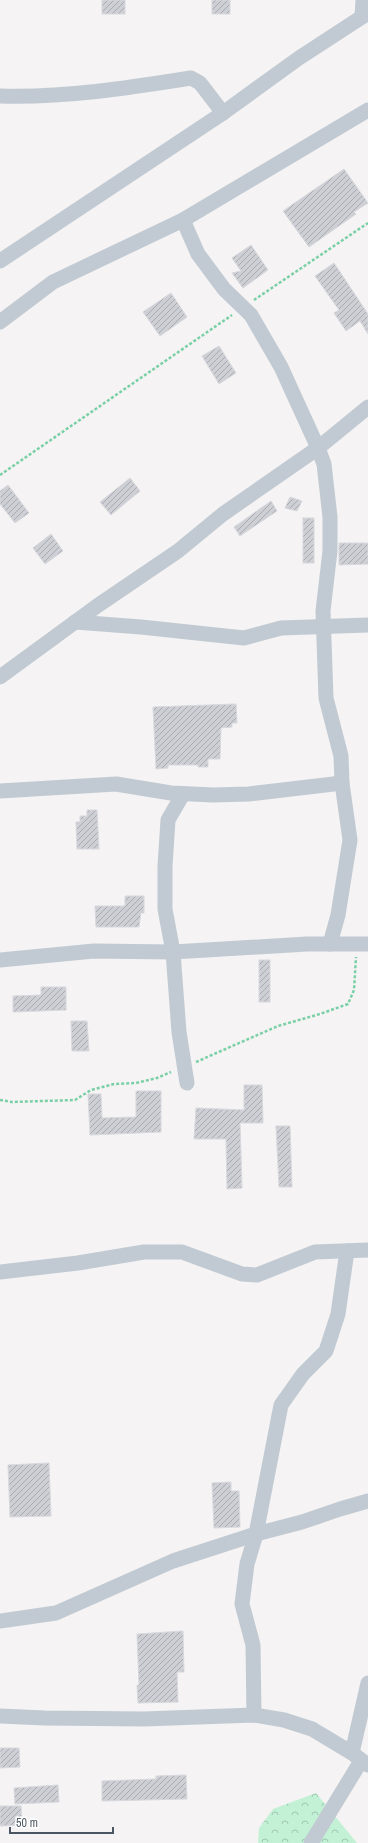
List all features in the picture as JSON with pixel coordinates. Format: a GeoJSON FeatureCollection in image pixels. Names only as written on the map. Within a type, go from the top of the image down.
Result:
{"type":"FeatureCollection","features":[{"type":"Feature","properties":{"kind":"street"},"geometry":{"type":"LineString","coordinates":[[0,261],[224,113],[299,58],[365,15],[363,0]]}},
{"type":"Feature","properties":{"kind":"street"},"geometry":{"type":"LineString","coordinates":[[0,96],[32,97],[121,88],[191,78],[200,83],[224,113]]}},
{"type":"Feature","properties":{"kind":"street"},"geometry":{"type":"LineString","coordinates":[[0,322],[53,282],[183,220],[368,110]]}},
{"type":"Feature","properties":{"kind":"street"},"geometry":{"type":"LineString","coordinates":[[183,220],[198,254],[224,288],[251,315],[280,368],[318,448],[324,464],[330,517],[330,551],[323,611],[326,698],[341,756],[342,783],[350,840],[338,915],[330,944]]}},
{"type":"Feature","properties":{"kind":"street"},"geometry":{"type":"LineString","coordinates":[[0,677],[75,622],[178,551],[222,514],[318,448],[368,407]]}},
{"type":"Feature","properties":{"kind":"street"},"geometry":{"type":"LineString","coordinates":[[75,622],[141,627],[244,638],[281,628],[324,625],[368,625]]}},
{"type":"Feature","properties":{"kind":"street"},"geometry":{"type":"LineString","coordinates":[[0,791],[116,784],[183,794],[213,795],[249,794],[342,783]]}},
{"type":"Feature","properties":{"kind":"street"},"geometry":{"type":"LineString","coordinates":[[183,794],[168,820],[165,866],[165,909],[172,952],[179,1032],[187,1083]]}},
{"type":"Feature","properties":{"kind":"street"},"geometry":{"type":"LineString","coordinates":[[0,960],[94,951],[172,952],[330,944],[363,944]]}},
{"type":"Feature","properties":{"kind":"street"},"geometry":{"type":"LineString","coordinates":[[0,1272],[78,1264],[144,1252],[175,1252],[189,1254],[242,1274],[257,1275],[314,1252],[368,1250]]}},
{"type":"Feature","properties":{"kind":"street"},"geometry":{"type":"LineString","coordinates":[[254,1715],[253,1645],[242,1604],[246,1564],[256,1534],[281,1405],[303,1374],[326,1351],[338,1314],[347,1251]]}},
{"type":"Feature","properties":{"kind":"street"},"geometry":{"type":"LineString","coordinates":[[0,1620],[56,1613],[173,1560],[368,1501]]}},
{"type":"Feature","properties":{"kind":"street"},"geometry":{"type":"LineString","coordinates":[[311,1843],[360,1760],[368,1683]]}},
{"type":"Feature","properties":{"kind":"street"},"geometry":{"type":"LineString","coordinates":[[0,1716],[144,1719],[254,1715],[284,1720],[312,1729],[360,1760]]}},
{"type":"Feature","properties":{"kind":"path"},"geometry":{"type":"LineString","coordinates":[[0,475],[243,307],[368,223]]}},
{"type":"Feature","properties":{"kind":"path"},"geometry":{"type":"LineString","coordinates":[[0,1100],[12,1102],[75,1100],[91,1090],[114,1084],[136,1083],[157,1078],[278,1026],[348,1004],[354,990],[363,944]]}},
{"type":"Feature","properties":{"kind":"green space"},"geometry":{"type":"Polygon","coordinates":[[[316,1793],[357,1843],[258,1843],[259,1828],[273,1809],[316,1793]]]}},
{"type":"Feature","properties":{"kind":"building"},"geometry":{"type":"Polygon","coordinates":[[[102,0],[125,0],[125,14],[102,14],[102,0]]]}},
{"type":"Feature","properties":{"kind":"building"},"geometry":{"type":"Polygon","coordinates":[[[212,0],[230,0],[230,14],[212,14],[212,0]]]}},
{"type":"Feature","properties":{"kind":"building"},"geometry":{"type":"Polygon","coordinates":[[[344,169],[368,203],[354,212],[356,214],[309,247],[283,211],[344,169]]]}},
{"type":"Feature","properties":{"kind":"building"},"geometry":{"type":"Polygon","coordinates":[[[251,245],[268,270],[243,288],[232,273],[241,271],[232,258],[251,245]]]}},
{"type":"Feature","properties":{"kind":"building"},"geometry":{"type":"Polygon","coordinates":[[[334,263],[368,314],[368,334],[360,321],[346,331],[334,313],[339,310],[315,276],[334,263]]]}},
{"type":"Feature","properties":{"kind":"building"},"geometry":{"type":"Polygon","coordinates":[[[171,293],[187,317],[160,336],[143,312],[171,293]]]}},
{"type":"Feature","properties":{"kind":"building"},"geometry":{"type":"Polygon","coordinates":[[[219,346],[236,373],[219,384],[202,356],[219,346]]]}},
{"type":"Feature","properties":{"kind":"building"},"geometry":{"type":"Polygon","coordinates":[[[130,478],[140,491],[111,515],[100,502],[130,478]]]}},
{"type":"Feature","properties":{"kind":"building"},"geometry":{"type":"Polygon","coordinates":[[[8,485],[29,513],[15,523],[0,504],[0,491],[8,485]]]}},
{"type":"Feature","properties":{"kind":"building"},"geometry":{"type":"Polygon","coordinates":[[[290,497],[302,501],[297,511],[285,508],[290,497]]]}},
{"type":"Feature","properties":{"kind":"building"},"geometry":{"type":"Polygon","coordinates":[[[271,501],[277,511],[240,536],[234,527],[271,501]]]}},
{"type":"Feature","properties":{"kind":"building"},"geometry":{"type":"Polygon","coordinates":[[[303,518],[314,518],[314,563],[303,563],[303,518]]]}},
{"type":"Feature","properties":{"kind":"building"},"geometry":{"type":"Polygon","coordinates":[[[51,534],[63,551],[45,564],[33,548],[51,534]]]}},
{"type":"Feature","properties":{"kind":"building"},"geometry":{"type":"Polygon","coordinates":[[[339,543],[368,543],[368,564],[339,565],[339,543]]]}},
{"type":"Feature","properties":{"kind":"building"},"geometry":{"type":"Polygon","coordinates":[[[236,704],[237,723],[232,723],[232,727],[221,728],[220,759],[208,759],[208,767],[198,767],[198,765],[168,765],[168,768],[156,769],[153,707],[236,704]]]}},
{"type":"Feature","properties":{"kind":"building"},"geometry":{"type":"Polygon","coordinates":[[[87,810],[97,810],[99,849],[77,849],[76,822],[80,822],[80,816],[87,816],[87,810]]]}},
{"type":"Feature","properties":{"kind":"building"},"geometry":{"type":"Polygon","coordinates":[[[125,896],[144,896],[144,913],[141,913],[139,927],[96,927],[95,906],[125,906],[125,896]]]}},
{"type":"Feature","properties":{"kind":"building"},"geometry":{"type":"Polygon","coordinates":[[[259,960],[270,960],[270,1002],[259,1002],[259,960]]]}},
{"type":"Feature","properties":{"kind":"building"},"geometry":{"type":"Polygon","coordinates":[[[41,987],[66,987],[66,1010],[13,1012],[13,996],[41,995],[41,987]]]}},
{"type":"Feature","properties":{"kind":"building"},"geometry":{"type":"Polygon","coordinates":[[[71,1021],[87,1021],[89,1051],[72,1051],[71,1021]]]}},
{"type":"Feature","properties":{"kind":"building"},"geometry":{"type":"Polygon","coordinates":[[[244,1085],[262,1085],[263,1123],[240,1123],[242,1188],[227,1189],[226,1139],[194,1139],[196,1108],[244,1110],[244,1085]]]}},
{"type":"Feature","properties":{"kind":"building"},"geometry":{"type":"Polygon","coordinates":[[[136,1091],[161,1091],[161,1132],[90,1135],[88,1094],[101,1094],[102,1118],[136,1117],[136,1091]]]}},
{"type":"Feature","properties":{"kind":"building"},"geometry":{"type":"Polygon","coordinates":[[[276,1126],[290,1126],[292,1187],[279,1187],[276,1126]]]}},
{"type":"Feature","properties":{"kind":"building"},"geometry":{"type":"Polygon","coordinates":[[[49,1463],[51,1516],[10,1517],[8,1465],[49,1463]]]}},
{"type":"Feature","properties":{"kind":"building"},"geometry":{"type":"Polygon","coordinates":[[[231,1482],[231,1491],[239,1491],[240,1527],[214,1528],[212,1483],[231,1482]]]}},
{"type":"Feature","properties":{"kind":"building"},"geometry":{"type":"Polygon","coordinates":[[[183,1631],[184,1672],[177,1672],[178,1702],[138,1703],[137,1685],[139,1685],[137,1634],[183,1631]]]}},
{"type":"Feature","properties":{"kind":"building"},"geometry":{"type":"Polygon","coordinates":[[[0,1748],[19,1748],[20,1767],[0,1768],[0,1748]]]}},
{"type":"Feature","properties":{"kind":"building"},"geometry":{"type":"Polygon","coordinates":[[[186,1775],[187,1799],[102,1801],[102,1781],[156,1779],[156,1776],[186,1775]]]}},
{"type":"Feature","properties":{"kind":"building"},"geometry":{"type":"Polygon","coordinates":[[[58,1785],[59,1802],[15,1804],[14,1788],[58,1785]]]}},
{"type":"Feature","properties":{"kind":"building"},"geometry":{"type":"Polygon","coordinates":[[[0,1806],[21,1806],[22,1825],[0,1826],[0,1806]]]}}]}
